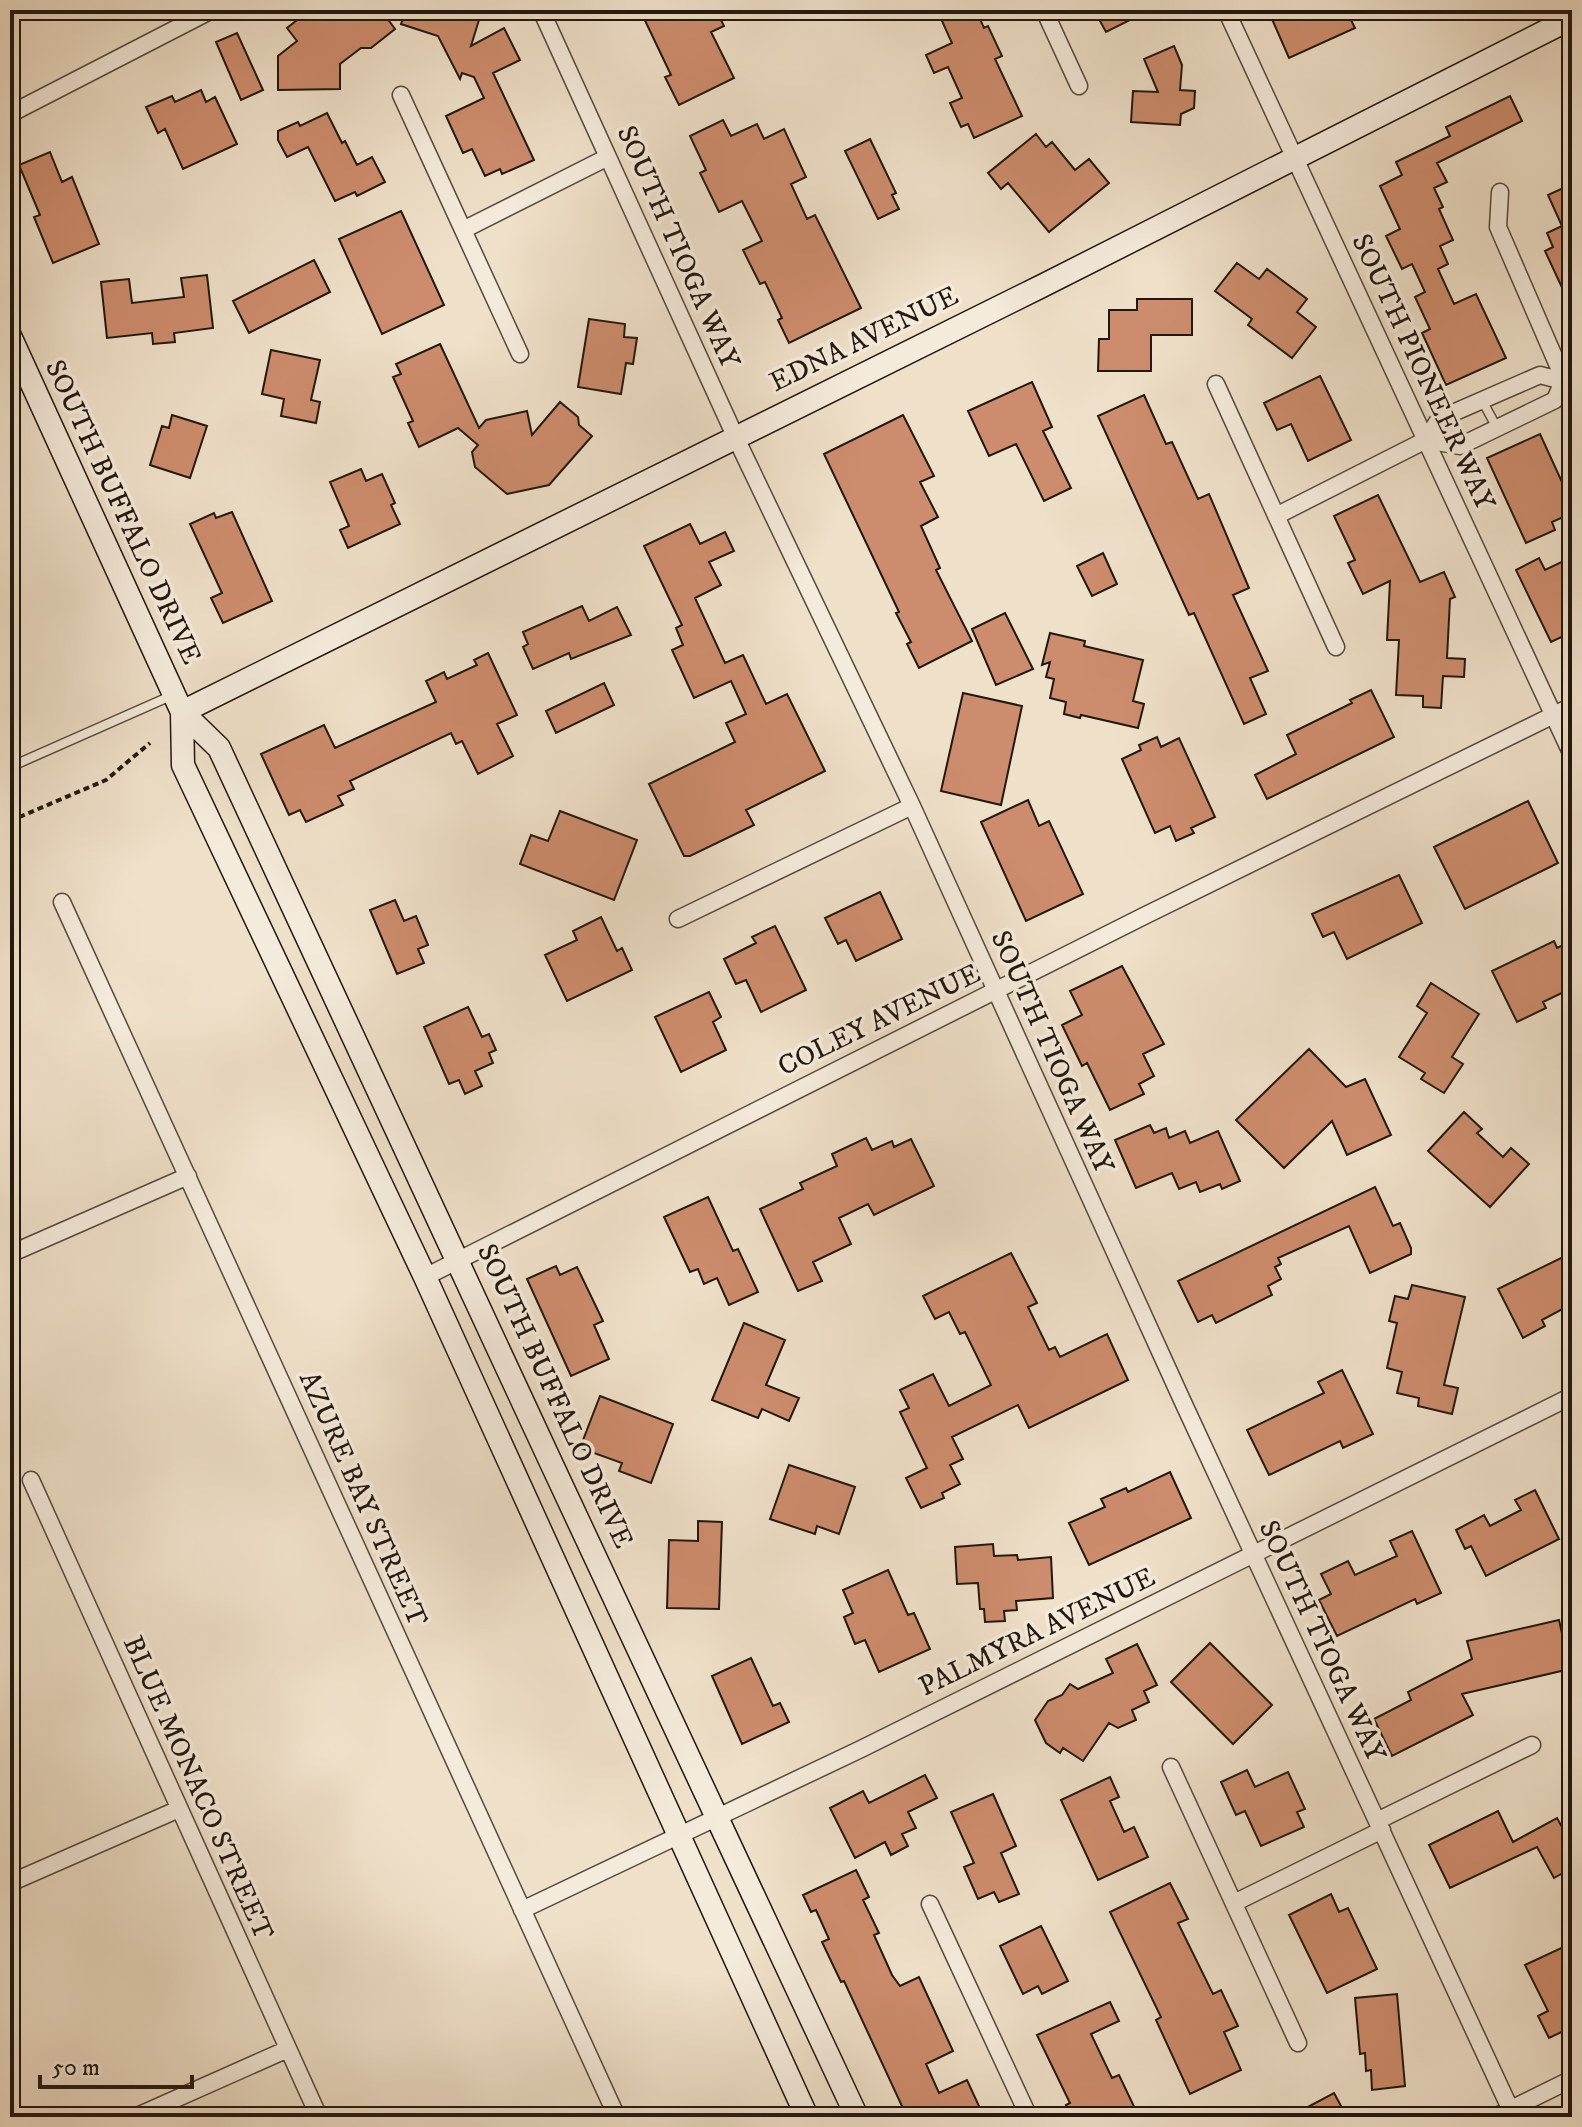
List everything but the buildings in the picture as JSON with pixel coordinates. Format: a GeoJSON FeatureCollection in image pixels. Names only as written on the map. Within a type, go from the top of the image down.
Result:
{"type":"FeatureCollection","features":[{"type":"Feature","properties":{"kind":"main road","name":"EDNA AVENUE"},"geometry":{"type":"LineString","coordinates":[[178,703],[1056,279],[1572,18]]}},
{"type":"Feature","properties":{"kind":"main road","name":"SOUTH BUFFALO DRIVE"},"geometry":{"type":"LineString","coordinates":[[10,336],[178,703],[219,748],[857,2117]]}},
{"type":"Feature","properties":{"kind":"main road","name":"SOUTH BUFFALO DRIVE"},"geometry":{"type":"LineString","coordinates":[[178,703],[183,765],[425,1277],[807,2117]]}},
{"type":"Feature","properties":{"kind":"street"},"geometry":{"type":"LineString","coordinates":[[10,114],[212,10]]}},
{"type":"Feature","properties":{"kind":"street","name":"SOUTH TIOGA WAY"},"geometry":{"type":"LineString","coordinates":[[541,10],[735,436],[912,806],[1253,1554],[1513,2113]]}},
{"type":"Feature","properties":{"kind":"street"},"geometry":{"type":"LineString","coordinates":[[1044,10],[1079,86]]}},
{"type":"Feature","properties":{"kind":"street","name":"SOUTH PIONEER WAY"},"geometry":{"type":"LineString","coordinates":[[1226,10],[1572,755]]}},
{"type":"Feature","properties":{"kind":"street"},"geometry":{"type":"LineString","coordinates":[[401,95],[520,354]]}},
{"type":"Feature","properties":{"kind":"street"},"geometry":{"type":"LineString","coordinates":[[463,230],[608,157]]}},
{"type":"Feature","properties":{"kind":"street"},"geometry":{"type":"LineString","coordinates":[[1500,192],[1498,227],[1572,398]]}},
{"type":"Feature","properties":{"kind":"street"},"geometry":{"type":"LineString","coordinates":[[1276,516],[1426,440],[1439,419],[1540,375],[1563,381]]}},
{"type":"Feature","properties":{"kind":"street"},"geometry":{"type":"LineString","coordinates":[[1426,440],[1460,446],[1555,400],[1563,381]]}},
{"type":"Feature","properties":{"kind":"street"},"geometry":{"type":"LineString","coordinates":[[1216,384],[1336,647]]}},
{"type":"Feature","properties":{"kind":"street","name":"COLEY AVENUE"},"geometry":{"type":"LineString","coordinates":[[425,1277],[1572,706]]}},
{"type":"Feature","properties":{"kind":"street"},"geometry":{"type":"LineString","coordinates":[[678,919],[912,806]]}},
{"type":"Feature","properties":{"kind":"street","name":"AZURE BAY STREET"},"geometry":{"type":"LineString","coordinates":[[62,902],[617,2117]]}},
{"type":"Feature","properties":{"kind":"street"},"geometry":{"type":"LineString","coordinates":[[10,1254],[188,1176]]}},
{"type":"Feature","properties":{"kind":"street","name":"PALMYRA AVENUE"},"geometry":{"type":"LineString","coordinates":[[522,1910],[716,1819],[1572,1396]]}},
{"type":"Feature","properties":{"kind":"street","name":"BLUE MONACO STREET"},"geometry":{"type":"LineString","coordinates":[[31,1480],[319,2117]]}},
{"type":"Feature","properties":{"kind":"street"},"geometry":{"type":"LineString","coordinates":[[1234,1903],[1532,1745]]}},
{"type":"Feature","properties":{"kind":"street"},"geometry":{"type":"LineString","coordinates":[[1171,1767],[1298,2043]]}},
{"type":"Feature","properties":{"kind":"street"},"geometry":{"type":"LineString","coordinates":[[10,1883],[179,1809]]}},
{"type":"Feature","properties":{"kind":"street"},"geometry":{"type":"LineString","coordinates":[[930,1904],[1029,2117]]}},
{"type":"Feature","properties":{"kind":"street"},"geometry":{"type":"LineString","coordinates":[[135,2117],[288,2049]]}},
{"type":"Feature","properties":{"kind":"street"},"geometry":{"type":"LineString","coordinates":[[1495,2117],[1513,2113],[1572,2079]]}},
{"type":"Feature","properties":{"kind":"lane"},"geometry":{"type":"LineString","coordinates":[[1483,402],[1497,428]]}},
{"type":"Feature","properties":{"kind":"lane"},"geometry":{"type":"LineString","coordinates":[[10,767],[178,703]]}},
{"type":"Feature","properties":{"kind":"path"},"geometry":{"type":"LineString","coordinates":[[10,821],[106,780],[150,743]]}}]}
